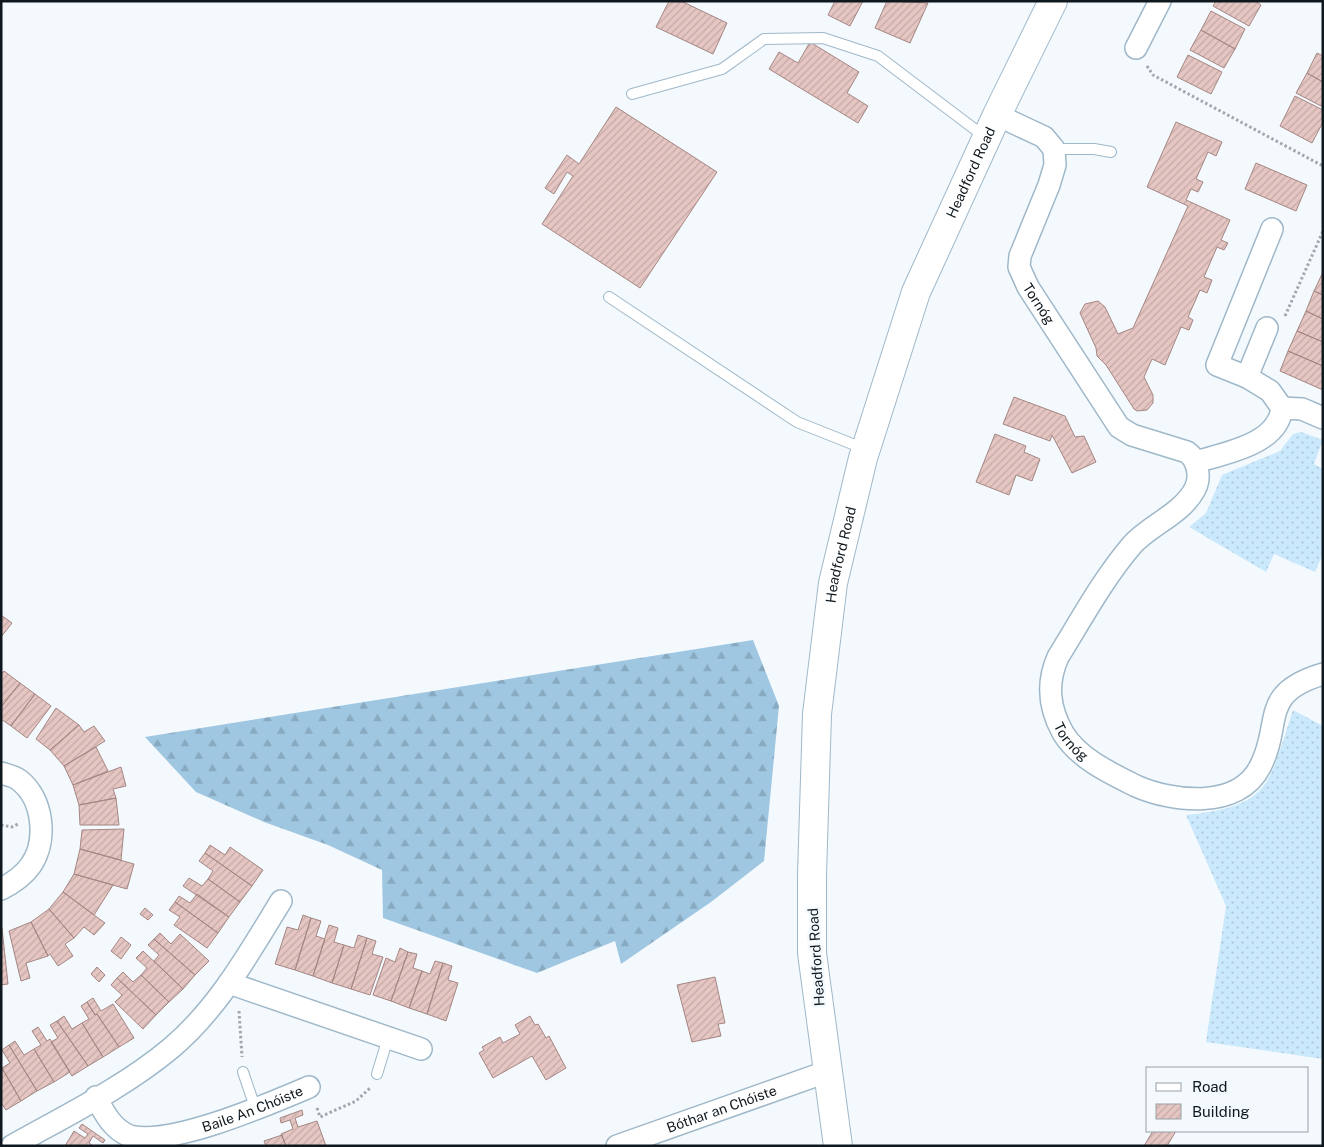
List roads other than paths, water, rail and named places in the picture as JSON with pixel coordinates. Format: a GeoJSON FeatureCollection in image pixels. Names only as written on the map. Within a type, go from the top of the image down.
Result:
{"type":"FeatureCollection","features":[{"type":"Feature","properties":{"kind":"main road","name":"Headford Road"},"geometry":{"type":"LineString","coordinates":[[838,1146],[826,1072],[812,953],[812,875],[817,714],[833,583],[866,449],[916,292],[992,127],[1053,1]]}},
{"type":"Feature","properties":{"kind":"street"},"geometry":{"type":"LineString","coordinates":[[1136,48],[1160,1]]}},
{"type":"Feature","properties":{"kind":"street"},"geometry":{"type":"LineString","coordinates":[[992,127],[1044,137],[1054,149]]}},
{"type":"Feature","properties":{"kind":"street","name":"Tornóg"},"geometry":{"type":"LineString","coordinates":[[1054,149],[1055,165],[1049,185],[1020,256],[1019,267],[1028,288],[1119,426],[1132,435],[1187,452],[1193,456],[1196,462],[1197,481],[1188,500],[1134,543],[1118,562],[1058,657],[1051,674],[1050,692],[1054,714],[1064,735],[1080,753],[1109,773],[1147,791],[1177,799],[1209,798],[1238,789],[1250,780],[1259,769],[1264,758],[1274,713],[1280,700],[1301,681],[1323,674]]}},
{"type":"Feature","properties":{"kind":"street"},"geometry":{"type":"LineString","coordinates":[[1196,462],[1262,438],[1281,417],[1282,408],[1270,391],[1247,377],[1217,365],[1272,230]]}},
{"type":"Feature","properties":{"kind":"street"},"geometry":{"type":"LineString","coordinates":[[1247,377],[1267,328]]}},
{"type":"Feature","properties":{"kind":"street"},"geometry":{"type":"LineString","coordinates":[[1282,408],[1302,409],[1323,418]]}},
{"type":"Feature","properties":{"kind":"street"},"geometry":{"type":"LineString","coordinates":[[1,773],[18,779],[33,794],[40,822],[41,839],[32,864],[18,879],[1,889]]}},
{"type":"Feature","properties":{"kind":"street"},"geometry":{"type":"LineString","coordinates":[[12,1146],[96,1097],[170,1048],[213,1005],[281,901]]}},
{"type":"Feature","properties":{"kind":"street"},"geometry":{"type":"LineString","coordinates":[[229,983],[421,1049]]}},
{"type":"Feature","properties":{"kind":"street","name":"Bóthar an Chóiste"},"geometry":{"type":"LineString","coordinates":[[617,1146],[826,1072]]}},
{"type":"Feature","properties":{"kind":"street","name":"Baile An Chóiste"},"geometry":{"type":"LineString","coordinates":[[96,1097],[104,1114],[117,1129],[131,1137],[154,1140],[186,1134],[256,1110],[309,1087]]}},
{"type":"Feature","properties":{"kind":"lane"},"geometry":{"type":"LineString","coordinates":[[632,94],[722,69],[764,39],[823,38],[878,56],[992,127]]}},
{"type":"Feature","properties":{"kind":"lane"},"geometry":{"type":"LineString","coordinates":[[1054,149],[1094,149],[1111,152]]}},
{"type":"Feature","properties":{"kind":"lane"},"geometry":{"type":"LineString","coordinates":[[609,298],[797,422],[866,449]]}},
{"type":"Feature","properties":{"kind":"lane"},"geometry":{"type":"LineString","coordinates":[[377,1074],[388,1038]]}},
{"type":"Feature","properties":{"kind":"lane"},"geometry":{"type":"LineString","coordinates":[[244,1072],[256,1110]]}}]}
